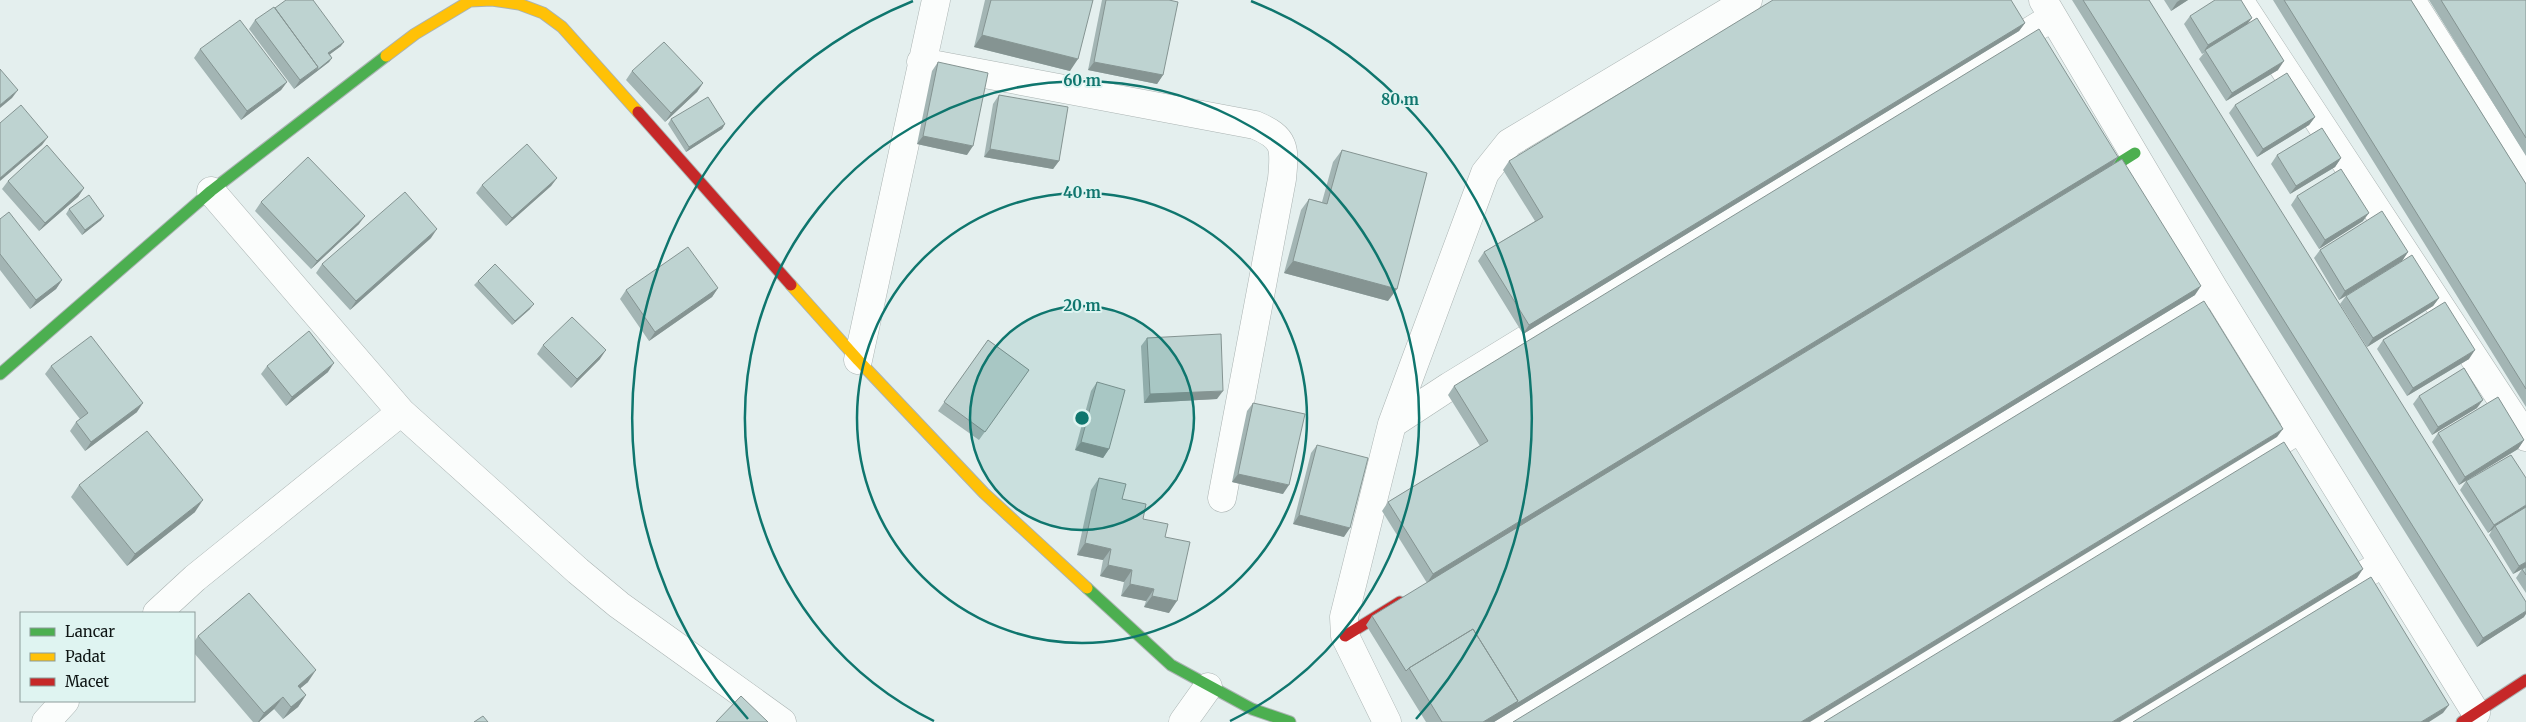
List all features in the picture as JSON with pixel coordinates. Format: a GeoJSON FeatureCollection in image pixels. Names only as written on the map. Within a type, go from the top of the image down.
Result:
{"type":"FeatureCollection","features":[{"type":"Feature","properties":{"kind":"street"},"geometry":{"type":"LineString","coordinates":[[0,374],[211,191],[415,34],[470,1],[492,0],[519,4],[543,13],[562,28],[858,360],[984,493],[1171,665],[1208,687],[1252,709],[1290,722]]}},
{"type":"Feature","properties":{"kind":"street"},"geometry":{"type":"LineString","coordinates":[[858,360],[921,62],[936,0]]}},
{"type":"Feature","properties":{"kind":"street"},"geometry":{"type":"LineString","coordinates":[[1387,722],[1345,636],[1344,617],[1392,424],[1475,195],[1485,173],[1509,142],[1748,0]]}},
{"type":"Feature","properties":{"kind":"street"},"geometry":{"type":"LineString","coordinates":[[2239,0],[2526,437]]}},
{"type":"Feature","properties":{"kind":"street"},"geometry":{"type":"LineString","coordinates":[[2411,0],[2526,181]]}},
{"type":"Feature","properties":{"kind":"street"},"geometry":{"type":"LineString","coordinates":[[1392,424],[2048,9],[2135,153],[2214,290],[2383,563],[2469,718],[2526,680]]}},
{"type":"Feature","properties":{"kind":"street"},"geometry":{"type":"LineString","coordinates":[[921,62],[1255,125],[1273,133],[1281,145],[1284,158],[1282,180],[1222,498]]}},
{"type":"Feature","properties":{"kind":"street"},"geometry":{"type":"LineString","coordinates":[[2084,184],[2135,153]]}},
{"type":"Feature","properties":{"kind":"street"},"geometry":{"type":"LineString","coordinates":[[211,191],[401,412],[578,571],[619,605],[782,722]]}},
{"type":"Feature","properties":{"kind":"street"},"geometry":{"type":"LineString","coordinates":[[1507,722],[2214,290]]}},
{"type":"Feature","properties":{"kind":"street"},"geometry":{"type":"LineString","coordinates":[[158,612],[196,578],[401,412]]}},
{"type":"Feature","properties":{"kind":"street"},"geometry":{"type":"LineString","coordinates":[[1819,722],[2300,429]]}},
{"type":"Feature","properties":{"kind":"street"},"geometry":{"type":"LineString","coordinates":[[2127,722],[2383,563]]}},
{"type":"Feature","properties":{"kind":"street"},"geometry":{"type":"LineString","coordinates":[[1345,636],[1413,595]]}},
{"type":"Feature","properties":{"kind":"street"},"geometry":{"type":"LineString","coordinates":[[1183,722],[1208,687]]}},
{"type":"Feature","properties":{"kind":"street"},"geometry":{"type":"LineString","coordinates":[[46,722],[65,702]]}},
{"type":"Feature","properties":{"kind":"building"},"geometry":{"type":"Polygon","coordinates":[[[286,0],[313,0],[344,42],[328,53],[332,58],[316,71],[318,67],[275,8],[286,0]]]}},
{"type":"Feature","properties":{"kind":"building"},"geometry":{"type":"Polygon","coordinates":[[[991,0],[1093,0],[1078,59],[982,35],[991,0]]]}},
{"type":"Feature","properties":{"kind":"building"},"geometry":{"type":"Polygon","coordinates":[[[1106,0],[1169,0],[1178,2],[1163,75],[1094,62],[1106,0]]]}},
{"type":"Feature","properties":{"kind":"building"},"geometry":{"type":"Polygon","coordinates":[[[1773,0],[2011,0],[2025,23],[1529,325],[1484,252],[1543,217],[1509,161],[1773,0]]]}},
{"type":"Feature","properties":{"kind":"building"},"geometry":{"type":"Polygon","coordinates":[[[2083,0],[2149,0],[2526,602],[2526,611],[2483,638],[2083,0]]]}},
{"type":"Feature","properties":{"kind":"building"},"geometry":{"type":"Polygon","coordinates":[[[2215,0],[2241,0],[2252,18],[2208,45],[2190,16],[2215,0]]]}},
{"type":"Feature","properties":{"kind":"building"},"geometry":{"type":"Polygon","coordinates":[[[2284,0],[2411,0],[2526,184],[2526,389],[2284,0]]]}},
{"type":"Feature","properties":{"kind":"building"},"geometry":{"type":"Polygon","coordinates":[[[2441,0],[2526,0],[2526,138],[2441,0]]]}},
{"type":"Feature","properties":{"kind":"building"},"geometry":{"type":"Polygon","coordinates":[[[274,7],[318,67],[300,80],[255,20],[274,7]]]}},
{"type":"Feature","properties":{"kind":"building"},"geometry":{"type":"Polygon","coordinates":[[[2257,18],[2284,61],[2232,93],[2205,50],[2257,18]]]}},
{"type":"Feature","properties":{"kind":"building"},"geometry":{"type":"Polygon","coordinates":[[[240,20],[287,82],[247,111],[200,49],[240,20]]]}},
{"type":"Feature","properties":{"kind":"building"},"geometry":{"type":"Polygon","coordinates":[[[2039,29],[2118,157],[1433,574],[1388,502],[1488,441],[1454,386],[2039,29]]]}},
{"type":"Feature","properties":{"kind":"building"},"geometry":{"type":"Polygon","coordinates":[[[664,42],[703,83],[671,113],[632,71],[664,42]]]}},
{"type":"Feature","properties":{"kind":"building"},"geometry":{"type":"Polygon","coordinates":[[[938,62],[988,73],[973,146],[923,136],[938,62]]]}},
{"type":"Feature","properties":{"kind":"building"},"geometry":{"type":"Polygon","coordinates":[[[0,69],[18,90],[0,105],[0,69]]]}},
{"type":"Feature","properties":{"kind":"building"},"geometry":{"type":"Polygon","coordinates":[[[2287,73],[2315,117],[2263,149],[2235,105],[2287,73]]]}},
{"type":"Feature","properties":{"kind":"building"},"geometry":{"type":"Polygon","coordinates":[[[999,95],[1068,107],[1059,161],[990,149],[999,95]]]}},
{"type":"Feature","properties":{"kind":"building"},"geometry":{"type":"Polygon","coordinates":[[[708,97],[725,124],[689,147],[671,119],[708,97]]]}},
{"type":"Feature","properties":{"kind":"building"},"geometry":{"type":"Polygon","coordinates":[[[21,105],[48,137],[0,178],[0,123],[21,105]]]}},
{"type":"Feature","properties":{"kind":"building"},"geometry":{"type":"Polygon","coordinates":[[[2322,128],[2341,158],[2296,186],[2277,155],[2322,128]]]}},
{"type":"Feature","properties":{"kind":"building"},"geometry":{"type":"Polygon","coordinates":[[[527,144],[557,178],[512,218],[482,185],[527,144]]]}},
{"type":"Feature","properties":{"kind":"building"},"geometry":{"type":"Polygon","coordinates":[[[47,145],[84,188],[45,223],[8,181],[47,145]]]}},
{"type":"Feature","properties":{"kind":"building"},"geometry":{"type":"Polygon","coordinates":[[[1342,150],[1427,173],[1397,289],[1293,261],[1309,199],[1327,204],[1342,150]]]}},
{"type":"Feature","properties":{"kind":"building"},"geometry":{"type":"Polygon","coordinates":[[[308,157],[365,216],[317,261],[261,202],[308,157]]]}},
{"type":"Feature","properties":{"kind":"building"},"geometry":{"type":"Polygon","coordinates":[[[2122,159],[2201,286],[1516,704],[1518,701],[1473,629],[1406,671],[1372,616],[2122,159]]]}},
{"type":"Feature","properties":{"kind":"building"},"geometry":{"type":"Polygon","coordinates":[[[2341,169],[2369,213],[2325,240],[2297,196],[2341,169]]]}},
{"type":"Feature","properties":{"kind":"building"},"geometry":{"type":"Polygon","coordinates":[[[405,192],[437,229],[356,301],[322,264],[405,192]]]}},
{"type":"Feature","properties":{"kind":"building"},"geometry":{"type":"Polygon","coordinates":[[[89,195],[104,216],[85,230],[69,209],[89,195]]]}},
{"type":"Feature","properties":{"kind":"building"},"geometry":{"type":"Polygon","coordinates":[[[2382,211],[2408,252],[2345,291],[2320,250],[2382,211]]]}},
{"type":"Feature","properties":{"kind":"building"},"geometry":{"type":"Polygon","coordinates":[[[9,212],[62,280],[36,300],[0,254],[0,219],[9,212]]]}},
{"type":"Feature","properties":{"kind":"building"},"geometry":{"type":"Polygon","coordinates":[[[688,247],[718,288],[655,332],[626,290],[688,247]]]}},
{"type":"Feature","properties":{"kind":"building"},"geometry":{"type":"Polygon","coordinates":[[[2412,255],[2439,298],[2373,338],[2346,296],[2412,255]]]}},
{"type":"Feature","properties":{"kind":"building"},"geometry":{"type":"Polygon","coordinates":[[[495,264],[534,304],[515,321],[478,281],[495,264]]]}},
{"type":"Feature","properties":{"kind":"building"},"geometry":{"type":"Polygon","coordinates":[[[2204,301],[2283,429],[1801,722],[1513,722],[2204,301]]]}},
{"type":"Feature","properties":{"kind":"building"},"geometry":{"type":"Polygon","coordinates":[[[2445,302],[2475,350],[2413,388],[2383,340],[2445,302]]]}},
{"type":"Feature","properties":{"kind":"building"},"geometry":{"type":"Polygon","coordinates":[[[572,317],[606,350],[577,379],[543,345],[572,317]]]}},
{"type":"Feature","properties":{"kind":"building"},"geometry":{"type":"Polygon","coordinates":[[[309,331],[334,363],[292,397],[267,366],[309,331]]]}},
{"type":"Feature","properties":{"kind":"building"},"geometry":{"type":"Polygon","coordinates":[[[1221,334],[1223,391],[1150,394],[1147,338],[1221,334]]]}},
{"type":"Feature","properties":{"kind":"building"},"geometry":{"type":"Polygon","coordinates":[[[91,336],[143,403],[91,442],[76,422],[88,413],[51,366],[91,336]]]}},
{"type":"Feature","properties":{"kind":"building"},"geometry":{"type":"Polygon","coordinates":[[[988,340],[1029,370],[985,432],[944,402],[988,340]]]}},
{"type":"Feature","properties":{"kind":"building"},"geometry":{"type":"Polygon","coordinates":[[[2464,368],[2483,400],[2438,427],[2419,396],[2464,368]]]}},
{"type":"Feature","properties":{"kind":"building"},"geometry":{"type":"Polygon","coordinates":[[[1097,382],[1125,390],[1109,449],[1081,442],[1097,382]]]}},
{"type":"Feature","properties":{"kind":"building"},"geometry":{"type":"Polygon","coordinates":[[[2498,397],[2524,440],[2465,477],[2438,433],[2498,397]]]}},
{"type":"Feature","properties":{"kind":"building"},"geometry":{"type":"Polygon","coordinates":[[[1253,403],[1305,414],[1289,485],[1238,474],[1253,403]]]}},
{"type":"Feature","properties":{"kind":"building"},"geometry":{"type":"Polygon","coordinates":[[[147,431],[203,500],[135,554],[79,485],[147,431]]]}},
{"type":"Feature","properties":{"kind":"building"},"geometry":{"type":"Polygon","coordinates":[[[2284,442],[2363,569],[2112,722],[1824,722],[2284,442]]]}},
{"type":"Feature","properties":{"kind":"building"},"geometry":{"type":"Polygon","coordinates":[[[1317,445],[1368,458],[1350,528],[1299,515],[1317,445]]]}},
{"type":"Feature","properties":{"kind":"building"},"geometry":{"type":"Polygon","coordinates":[[[2511,455],[2526,478],[2526,505],[2494,525],[2466,481],[2511,455]]]}},
{"type":"Feature","properties":{"kind":"building"},"geometry":{"type":"Polygon","coordinates":[[[1099,478],[1126,484],[1122,499],[1146,504],[1143,519],[1168,524],[1165,537],[1190,542],[1177,601],[1152,596],[1154,589],[1130,584],[1132,570],[1108,565],[1111,549],[1085,543],[1099,478]]]}},
{"type":"Feature","properties":{"kind":"building"},"geometry":{"type":"Polygon","coordinates":[[[2526,507],[2526,562],[2519,566],[2495,526],[2526,507]]]}},
{"type":"Feature","properties":{"kind":"building"},"geometry":{"type":"Polygon","coordinates":[[[2526,567],[2526,575],[2522,569],[2526,567]]]}},
{"type":"Feature","properties":{"kind":"building"},"geometry":{"type":"Polygon","coordinates":[[[2371,577],[2449,705],[2421,722],[2133,722],[2371,577]]]}},
{"type":"Feature","properties":{"kind":"building"},"geometry":{"type":"Polygon","coordinates":[[[249,593],[316,670],[298,686],[306,695],[291,707],[283,697],[264,713],[198,636],[249,593]]]}},
{"type":"Feature","properties":{"kind":"building"},"geometry":{"type":"Polygon","coordinates":[[[1473,629],[1518,701],[1483,722],[1442,722],[1409,668],[1473,629]]]}},
{"type":"Feature","properties":{"kind":"building"},"geometry":{"type":"Polygon","coordinates":[[[741,696],[768,722],[716,722],[741,696]]]}},
{"type":"Feature","properties":{"kind":"building"},"geometry":{"type":"Polygon","coordinates":[[[483,716],[488,722],[474,722],[483,716]]]}},
{"type":"Feature","properties":{"kind":"traffic: fast"},"geometry":{"type":"LineString","coordinates":[[0,374],[211,191],[386,56]]}},
{"type":"Feature","properties":{"kind":"traffic: fast"},"geometry":{"type":"LineString","coordinates":[[2092,180],[2135,153]]}},
{"type":"Feature","properties":{"kind":"traffic: fast"},"geometry":{"type":"LineString","coordinates":[[1087,588],[1171,665],[1252,709],[1290,722]]}},
{"type":"Feature","properties":{"kind":"traffic: slow"},"geometry":{"type":"LineString","coordinates":[[386,56],[415,34],[470,1],[492,0],[519,4],[543,13],[562,27],[638,112]]}},
{"type":"Feature","properties":{"kind":"traffic: slow"},"geometry":{"type":"LineString","coordinates":[[791,285],[858,360],[984,493],[1087,588]]}},
{"type":"Feature","properties":{"kind":"traffic: jam"},"geometry":{"type":"LineString","coordinates":[[638,112],[791,285]]}},
{"type":"Feature","properties":{"kind":"traffic: jam"},"geometry":{"type":"LineString","coordinates":[[1345,636],[1400,602]]}},
{"type":"Feature","properties":{"kind":"traffic: jam"},"geometry":{"type":"LineString","coordinates":[[2462,722],[2526,680]]}}]}
